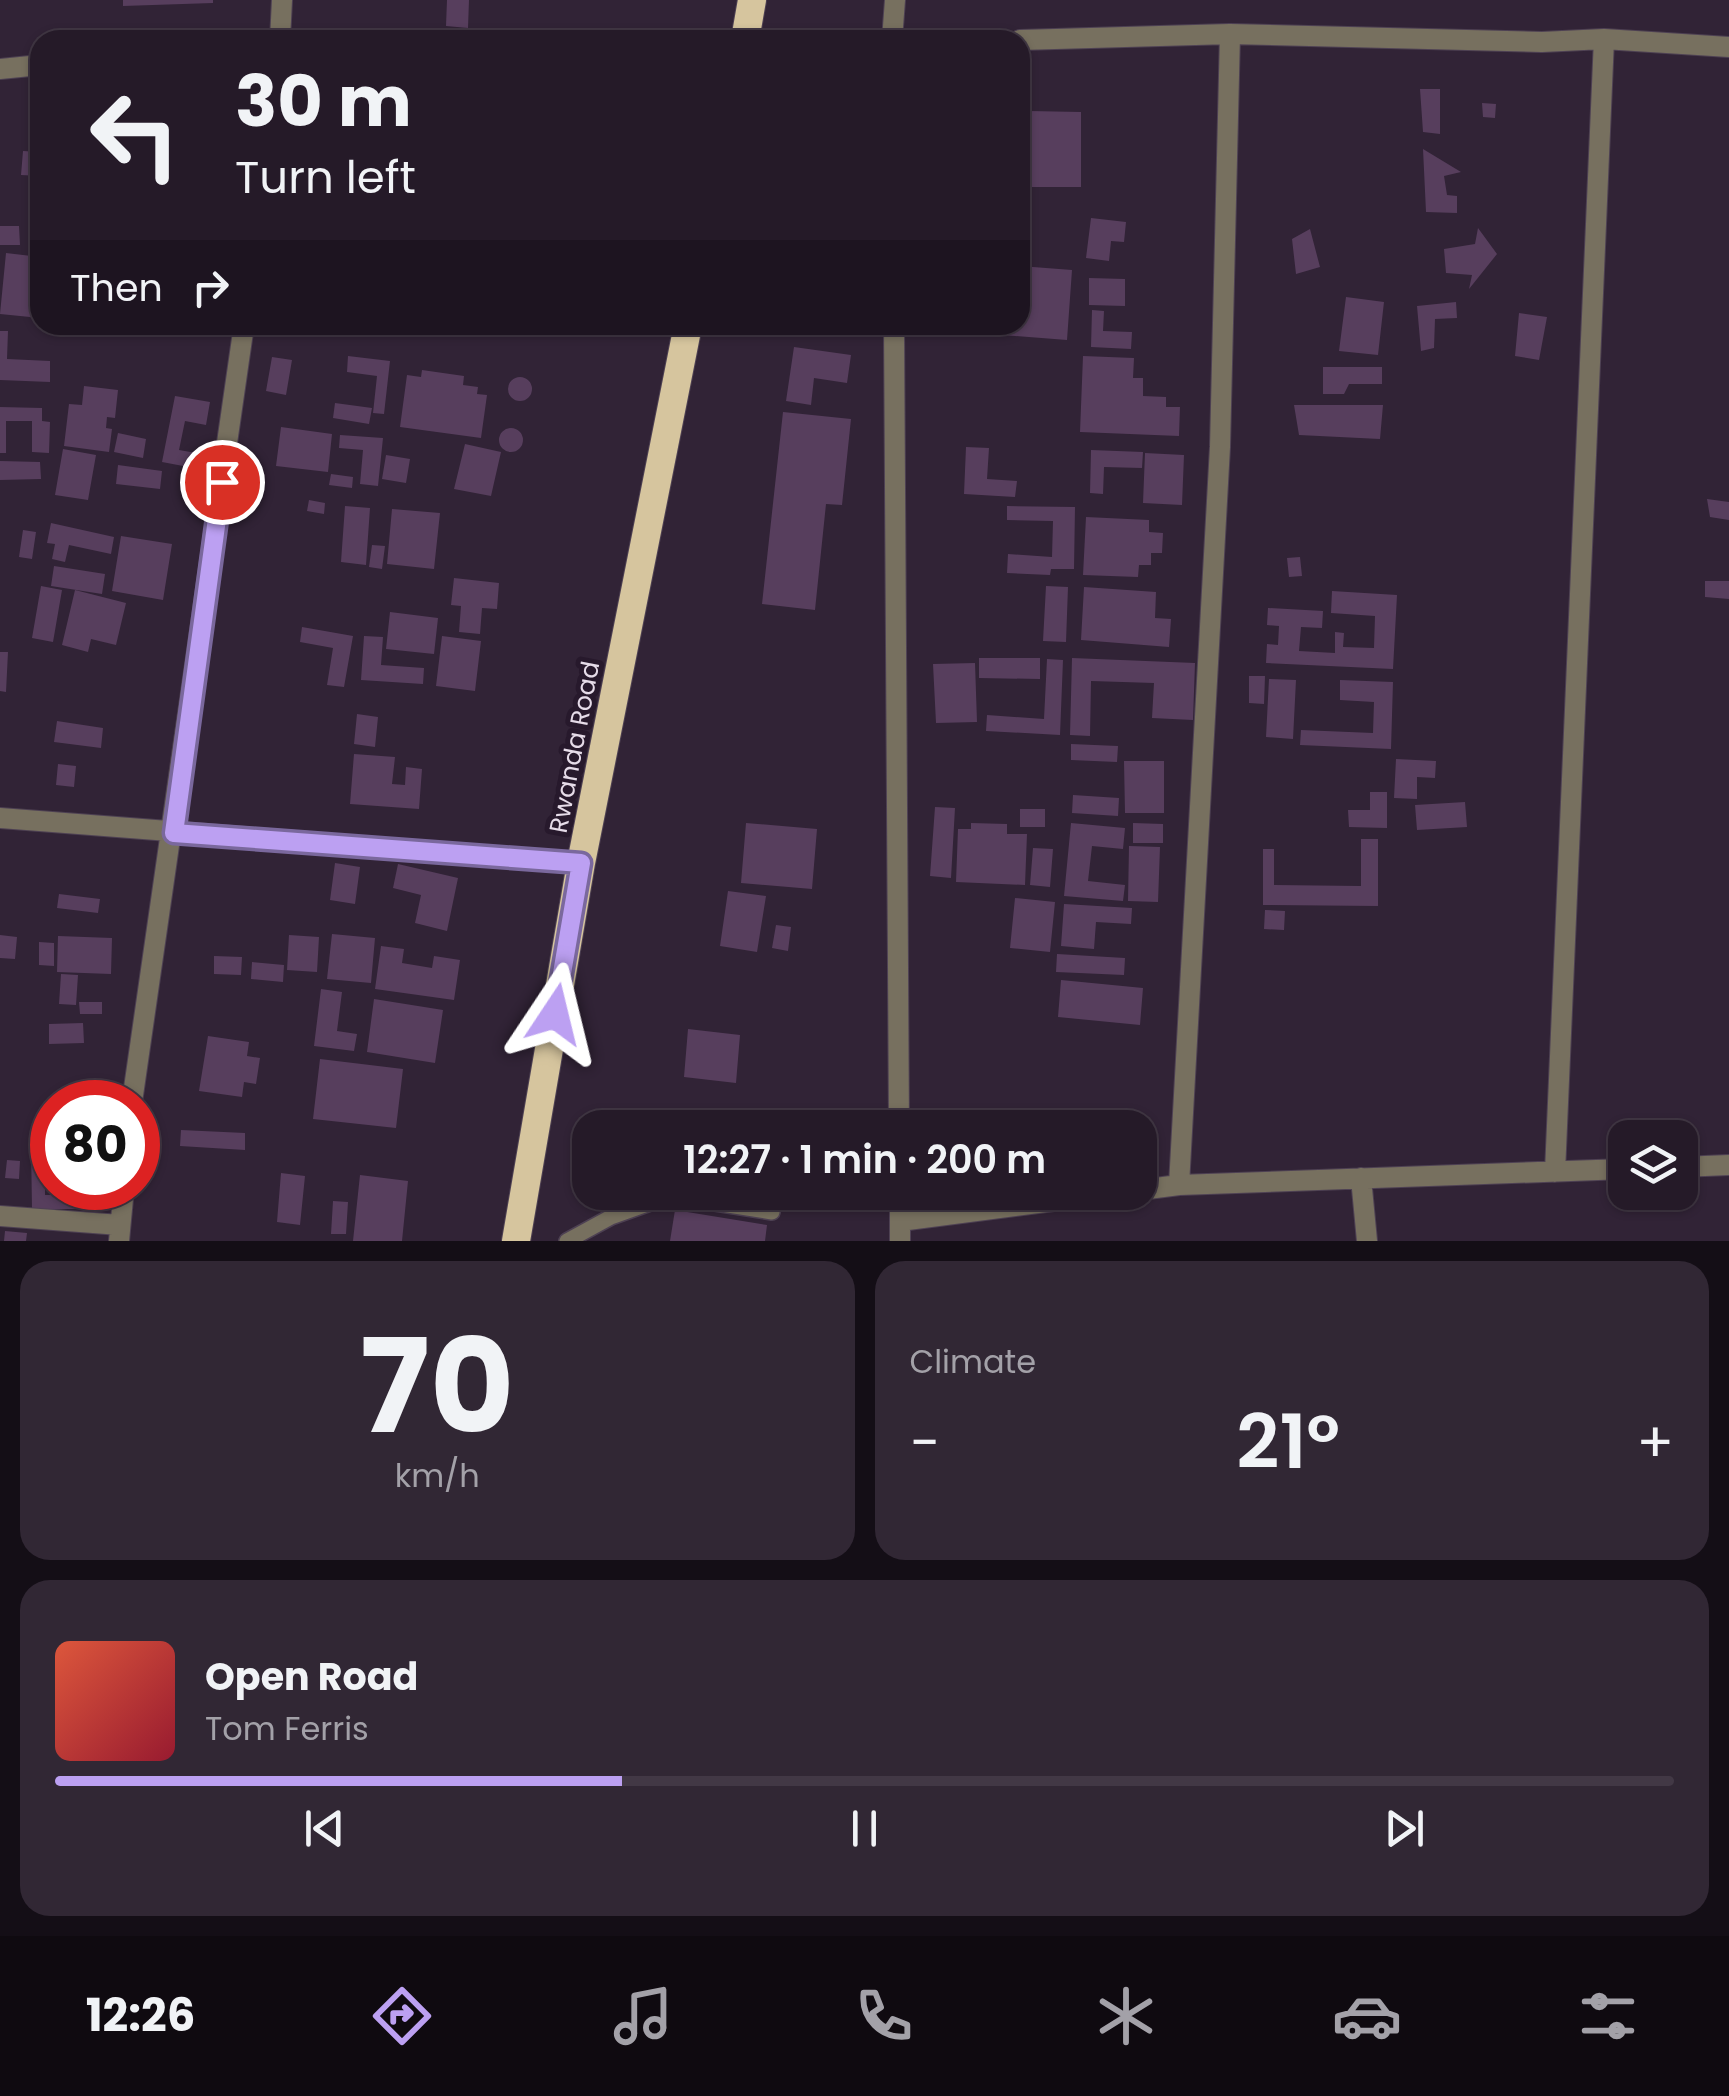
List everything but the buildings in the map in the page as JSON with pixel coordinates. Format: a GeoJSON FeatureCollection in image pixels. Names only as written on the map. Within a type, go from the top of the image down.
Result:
{"type":"FeatureCollection","features":[{"type":"Feature","properties":{"kind":"highway"},"geometry":{"type":"LineString","coordinates":[[747,30],[752,0]]}},
{"type":"Feature","properties":{"kind":"highway","name":"Rwanda Road"},"geometry":{"type":"LineString","coordinates":[[516,1241],[581,863],[686,335]]}},
{"type":"Feature","properties":{"kind":"street"},"geometry":{"type":"LineString","coordinates":[[280,30],[282,0]]}},
{"type":"Feature","properties":{"kind":"street"},"geometry":{"type":"LineString","coordinates":[[892,30],[894,0]]}},
{"type":"Feature","properties":{"kind":"street"},"geometry":{"type":"LineString","coordinates":[[1179,1185],[1220,447],[1230,34]]}},
{"type":"Feature","properties":{"kind":"street"},"geometry":{"type":"LineString","coordinates":[[1030,40],[1230,34],[1542,42],[1604,39],[1729,47]]}},
{"type":"Feature","properties":{"kind":"street"},"geometry":{"type":"LineString","coordinates":[[1556,1172],[1604,39]]}},
{"type":"Feature","properties":{"kind":"street"},"geometry":{"type":"LineString","coordinates":[[0,69],[30,67]]}},
{"type":"Feature","properties":{"kind":"street"},"geometry":{"type":"LineString","coordinates":[[135,1080],[243,335]]}},
{"type":"Feature","properties":{"kind":"street"},"geometry":{"type":"LineString","coordinates":[[894,335],[899,1110]]}},
{"type":"Feature","properties":{"kind":"street"},"geometry":{"type":"LineString","coordinates":[[0,818],[581,863]]}},
{"type":"Feature","properties":{"kind":"street"},"geometry":{"type":"LineString","coordinates":[[1698,1166],[1729,1165]]}},
{"type":"Feature","properties":{"kind":"street"},"geometry":{"type":"LineString","coordinates":[[1157,1188],[1608,1170]]}},
{"type":"Feature","properties":{"kind":"street"},"geometry":{"type":"LineString","coordinates":[[1361,1178],[1367,1241]]}},
{"type":"Feature","properties":{"kind":"street"},"geometry":{"type":"LineString","coordinates":[[900,1231],[1021,1210]]}},
{"type":"Feature","properties":{"kind":"street"},"geometry":{"type":"LineString","coordinates":[[0,1216],[120,1233]]}},
{"type":"Feature","properties":{"kind":"lane"},"geometry":{"type":"LineString","coordinates":[[567,1241],[612,1217],[670,1196],[772,1212]]}},
{"type":"Feature","properties":{"kind":"route"},"geometry":{"type":"LineString","coordinates":[[222,482],[174,833],[581,863],[555,1014]]}}]}
